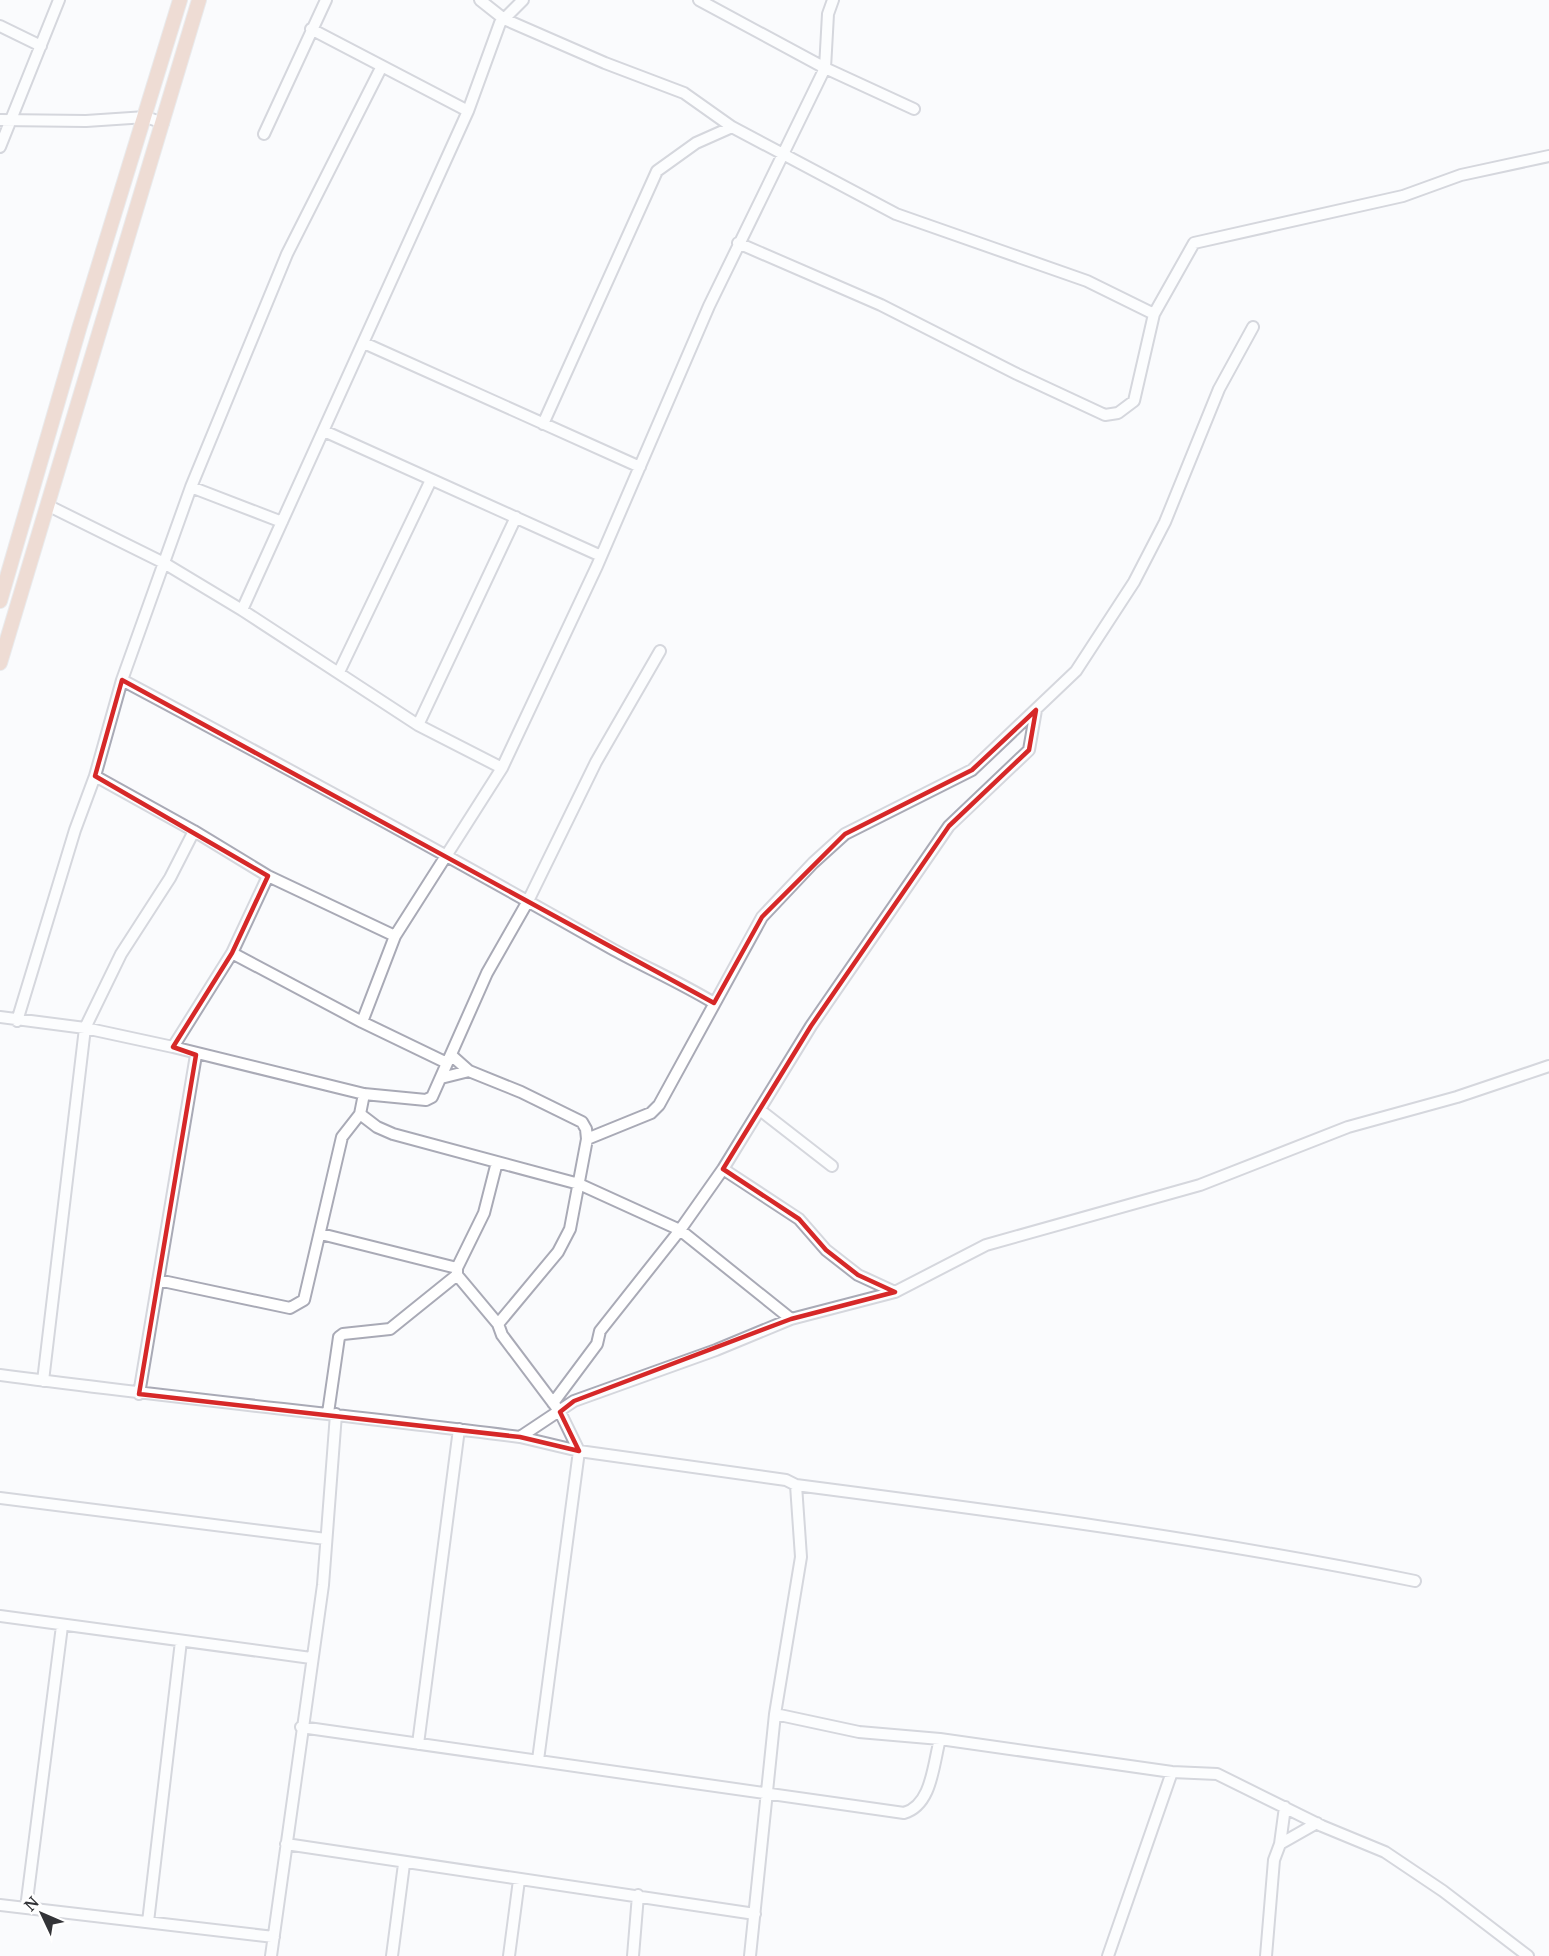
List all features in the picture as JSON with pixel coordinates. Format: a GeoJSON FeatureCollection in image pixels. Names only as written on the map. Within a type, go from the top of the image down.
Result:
{"type":"FeatureCollection","features":[{"type":"Feature","properties":{"kind":"main road"},"geometry":{"type":"LineString","coordinates":[[0,601],[79,329],[146,117],[180,0]]}},
{"type":"Feature","properties":{"kind":"main road"},"geometry":{"type":"LineString","coordinates":[[0,663],[199,0]]}},
{"type":"Feature","properties":{"kind":"street"},"geometry":{"type":"LineString","coordinates":[[0,147],[5,120],[41,46],[59,0]]}},
{"type":"Feature","properties":{"kind":"street"},"geometry":{"type":"LineString","coordinates":[[264,134],[326,0]]}},
{"type":"Feature","properties":{"kind":"street"},"geometry":{"type":"LineString","coordinates":[[480,0],[504,18],[605,63],[684,93],[732,127],[785,153],[896,214],[1088,281],[1154,314]]}},
{"type":"Feature","properties":{"kind":"street"},"geometry":{"type":"LineString","coordinates":[[242,610],[468,111],[500,23],[523,0]]}},
{"type":"Feature","properties":{"kind":"street"},"geometry":{"type":"LineString","coordinates":[[699,0],[825,68],[914,109]]}},
{"type":"Feature","properties":{"kind":"street"},"geometry":{"type":"LineString","coordinates":[[362,1023],[395,936],[502,768],[601,556],[738,243],[785,153],[809,96],[825,68],[828,14],[833,0]]}},
{"type":"Feature","properties":{"kind":"street"},"geometry":{"type":"LineString","coordinates":[[0,26],[41,46]]}},
{"type":"Feature","properties":{"kind":"street"},"geometry":{"type":"LineString","coordinates":[[311,29],[468,111]]}},
{"type":"Feature","properties":{"kind":"street"},"geometry":{"type":"LineString","coordinates":[[17,1020],[95,776],[122,680],[191,487],[287,254],[382,66]]}},
{"type":"Feature","properties":{"kind":"street"},"geometry":{"type":"LineString","coordinates":[[5,120],[86,121],[146,117],[162,123]]}},
{"type":"Feature","properties":{"kind":"street"},"geometry":{"type":"LineString","coordinates":[[543,424],[657,171],[696,143],[732,127]]}},
{"type":"Feature","properties":{"kind":"street"},"geometry":{"type":"LineString","coordinates":[[738,243],[881,305],[1017,374],[1105,415],[1118,413],[1134,401],[1154,314],[1194,243],[1403,196],[1461,175],[1549,156]]}},
{"type":"Feature","properties":{"kind":"street"},"geometry":{"type":"LineString","coordinates":[[587,1139],[651,1113],[659,1105],[762,917],[845,834],[972,771],[1076,671],[1134,582],[1165,522],[1219,389],[1253,327]]}},
{"type":"Feature","properties":{"kind":"street"},"geometry":{"type":"LineString","coordinates":[[364,343],[639,467]]}},
{"type":"Feature","properties":{"kind":"street"},"geometry":{"type":"LineString","coordinates":[[324,431],[601,556]]}},
{"type":"Feature","properties":{"kind":"street"},"geometry":{"type":"LineString","coordinates":[[339,672],[432,480]]}},
{"type":"Feature","properties":{"kind":"street"},"geometry":{"type":"LineString","coordinates":[[191,487],[282,522]]}},
{"type":"Feature","properties":{"kind":"street"},"geometry":{"type":"LineString","coordinates":[[47,506],[164,563],[242,610],[418,725],[502,768]]}},
{"type":"Feature","properties":{"kind":"street"},"geometry":{"type":"LineString","coordinates":[[418,725],[516,518]]}},
{"type":"Feature","properties":{"kind":"street"},"geometry":{"type":"LineString","coordinates":[[0,1017],[85,1028],[364,1094],[426,1100],[432,1096],[487,973],[528,901],[596,762],[660,651]]}},
{"type":"Feature","properties":{"kind":"street"},"geometry":{"type":"LineString","coordinates":[[122,680],[447,854],[714,1003]]}},
{"type":"Feature","properties":{"kind":"street"},"geometry":{"type":"LineString","coordinates":[[520,1437],[557,1407],[597,1344],[600,1331],[680,1230],[723,1169],[811,1026],[949,826],[1029,750],[1036,710]]}},
{"type":"Feature","properties":{"kind":"street"},"geometry":{"type":"LineString","coordinates":[[95,776],[194,831],[268,876],[395,936]]}},
{"type":"Feature","properties":{"kind":"street"},"geometry":{"type":"LineString","coordinates":[[43,1381],[85,1028],[120,954],[170,879],[194,831]]}},
{"type":"Feature","properties":{"kind":"street"},"geometry":{"type":"LineString","coordinates":[[173,1047],[232,953],[268,876]]}},
{"type":"Feature","properties":{"kind":"street"},"geometry":{"type":"LineString","coordinates":[[232,953],[362,1023],[449,1059],[469,1071],[521,1092],[582,1122],[587,1139],[570,1229],[558,1252],[498,1324]]}},
{"type":"Feature","properties":{"kind":"street"},"geometry":{"type":"LineString","coordinates":[[139,1394],[196,1055]]}},
{"type":"Feature","properties":{"kind":"street"},"geometry":{"type":"LineString","coordinates":[[557,1407],[716,1350],[791,1319],[895,1292],[986,1245],[1200,1185],[1348,1126],[1457,1097],[1549,1066]]}},
{"type":"Feature","properties":{"kind":"street"},"geometry":{"type":"LineString","coordinates":[[441,1078],[469,1071]]}},
{"type":"Feature","properties":{"kind":"street"},"geometry":{"type":"LineString","coordinates":[[158,1280],[290,1308],[304,1300],[342,1137],[360,1114],[364,1094]]}},
{"type":"Feature","properties":{"kind":"street"},"geometry":{"type":"LineString","coordinates":[[760,1110],[831,1166]]}},
{"type":"Feature","properties":{"kind":"street"},"geometry":{"type":"LineString","coordinates":[[360,1114],[377,1127],[393,1134],[579,1184],[680,1230],[791,1319]]}},
{"type":"Feature","properties":{"kind":"street"},"geometry":{"type":"LineString","coordinates":[[272,1956],[311,1658],[323,1585],[332,1413],[339,1337],[344,1334],[390,1329],[457,1271],[484,1214],[496,1162]]}},
{"type":"Feature","properties":{"kind":"street"},"geometry":{"type":"LineString","coordinates":[[723,1169],[799,1219],[826,1250],[858,1275],[895,1292]]}},
{"type":"Feature","properties":{"kind":"street"},"geometry":{"type":"LineString","coordinates":[[321,1234],[457,1271],[557,1407],[579,1451],[538,1761]]}},
{"type":"Feature","properties":{"kind":"street"},"geometry":{"type":"LineString","coordinates":[[0,1375],[139,1394],[332,1413],[520,1437],[579,1451],[786,1480],[796,1485],[1162,1535],[1298,1557],[1415,1581]]}},
{"type":"Feature","properties":{"kind":"street"},"geometry":{"type":"LineString","coordinates":[[418,1744],[459,1429]]}},
{"type":"Feature","properties":{"kind":"street"},"geometry":{"type":"LineString","coordinates":[[750,1956],[775,1714],[801,1557],[796,1485]]}},
{"type":"Feature","properties":{"kind":"street"},"geometry":{"type":"LineString","coordinates":[[0,1498],[326,1539]]}},
{"type":"Feature","properties":{"kind":"street"},"geometry":{"type":"LineString","coordinates":[[0,1616],[311,1658]]}},
{"type":"Feature","properties":{"kind":"street"},"geometry":{"type":"LineString","coordinates":[[26,1908],[62,1626]]}},
{"type":"Feature","properties":{"kind":"street"},"geometry":{"type":"LineString","coordinates":[[148,1922],[181,1641]]}},
{"type":"Feature","properties":{"kind":"street"},"geometry":{"type":"LineString","coordinates":[[775,1714],[860,1732],[940,1740],[1172,1772],[1217,1774],[1317,1823],[1384,1852],[1443,1891],[1528,1956]]}},
{"type":"Feature","properties":{"kind":"street"},"geometry":{"type":"LineString","coordinates":[[302,1727],[766,1796],[904,1814],[915,1810],[923,1802],[940,1740]]}},
{"type":"Feature","properties":{"kind":"street"},"geometry":{"type":"LineString","coordinates":[[1108,1956],[1172,1772]]}},
{"type":"Feature","properties":{"kind":"street"},"geometry":{"type":"LineString","coordinates":[[1266,1956],[1274,1860],[1280,1844],[1285,1807]]}},
{"type":"Feature","properties":{"kind":"street"},"geometry":{"type":"LineString","coordinates":[[1280,1844],[1317,1823]]}},
{"type":"Feature","properties":{"kind":"street"},"geometry":{"type":"LineString","coordinates":[[286,1844],[755,1914]]}},
{"type":"Feature","properties":{"kind":"street"},"geometry":{"type":"LineString","coordinates":[[392,1956],[404,1863]]}},
{"type":"Feature","properties":{"kind":"street"},"geometry":{"type":"LineString","coordinates":[[509,1956],[519,1880]]}},
{"type":"Feature","properties":{"kind":"street"},"geometry":{"type":"LineString","coordinates":[[633,1956],[638,1895]]}},
{"type":"Feature","properties":{"kind":"street"},"geometry":{"type":"LineString","coordinates":[[0,1905],[274,1937]]}},
{"type":"Feature","properties":{"kind":"highlighted area"},"geometry":{"type":"Polygon","coordinates":[[[122,680],[714,1003],[762,917],[845,834],[972,770],[1036,710],[1029,750],[949,826],[811,1026],[723,1169],[799,1219],[826,1250],[858,1275],[895,1292],[791,1319],[574,1401],[560,1412],[579,1451],[520,1437],[139,1394],[196,1055],[173,1047],[232,953],[268,876],[95,776],[122,680]]]}}]}
